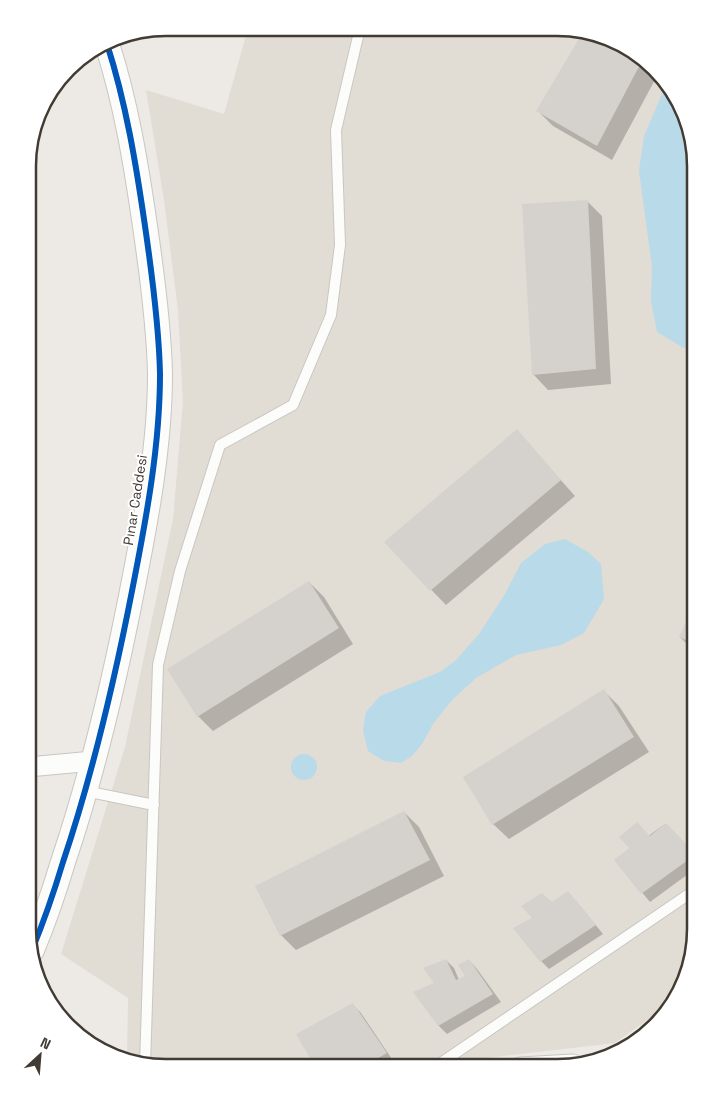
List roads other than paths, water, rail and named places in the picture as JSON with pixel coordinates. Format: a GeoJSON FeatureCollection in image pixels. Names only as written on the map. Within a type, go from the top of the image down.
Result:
{"type":"FeatureCollection","features":[{"type":"Feature","properties":{"kind":"street","name":"Pınar Caddesi"},"geometry":{"type":"LineString","coordinates":[[37,937],[48,909],[85,791],[119,657],[140,551],[157,436],[160,374],[155,306],[137,171],[124,104],[108,51]]}},
{"type":"Feature","properties":{"kind":"street"},"geometry":{"type":"LineString","coordinates":[[36,766],[93,761]]}},
{"type":"Feature","properties":{"kind":"lane"},"geometry":{"type":"LineString","coordinates":[[146,1057],[158,665],[180,571],[220,445],[293,405],[331,315],[340,245],[336,130],[358,36]]}},
{"type":"Feature","properties":{"kind":"lane"},"geometry":{"type":"LineString","coordinates":[[85,791],[154,805]]}},
{"type":"Feature","properties":{"kind":"lane"},"geometry":{"type":"LineString","coordinates":[[447,1059],[686,896]]}},
{"type":"Feature","properties":{"kind":"water"},"geometry":{"type":"Polygon","coordinates":[[[663,92],[677,117],[686,149],[687,348],[657,332],[651,301],[652,267],[639,171],[644,136],[663,92]]]}},
{"type":"Feature","properties":{"kind":"water"},"geometry":{"type":"Polygon","coordinates":[[[565,539],[588,552],[601,564],[604,599],[584,633],[561,645],[516,655],[476,678],[452,700],[433,724],[422,744],[412,756],[401,763],[384,761],[368,751],[363,730],[366,712],[380,696],[440,672],[455,661],[479,634],[505,594],[521,563],[545,544],[565,539]]]}},
{"type":"Feature","properties":{"kind":"water"},"geometry":{"type":"Polygon","coordinates":[[[304,754],[313,758],[317,767],[313,776],[304,780],[295,776],[291,767],[295,758],[304,754]]]}}]}
